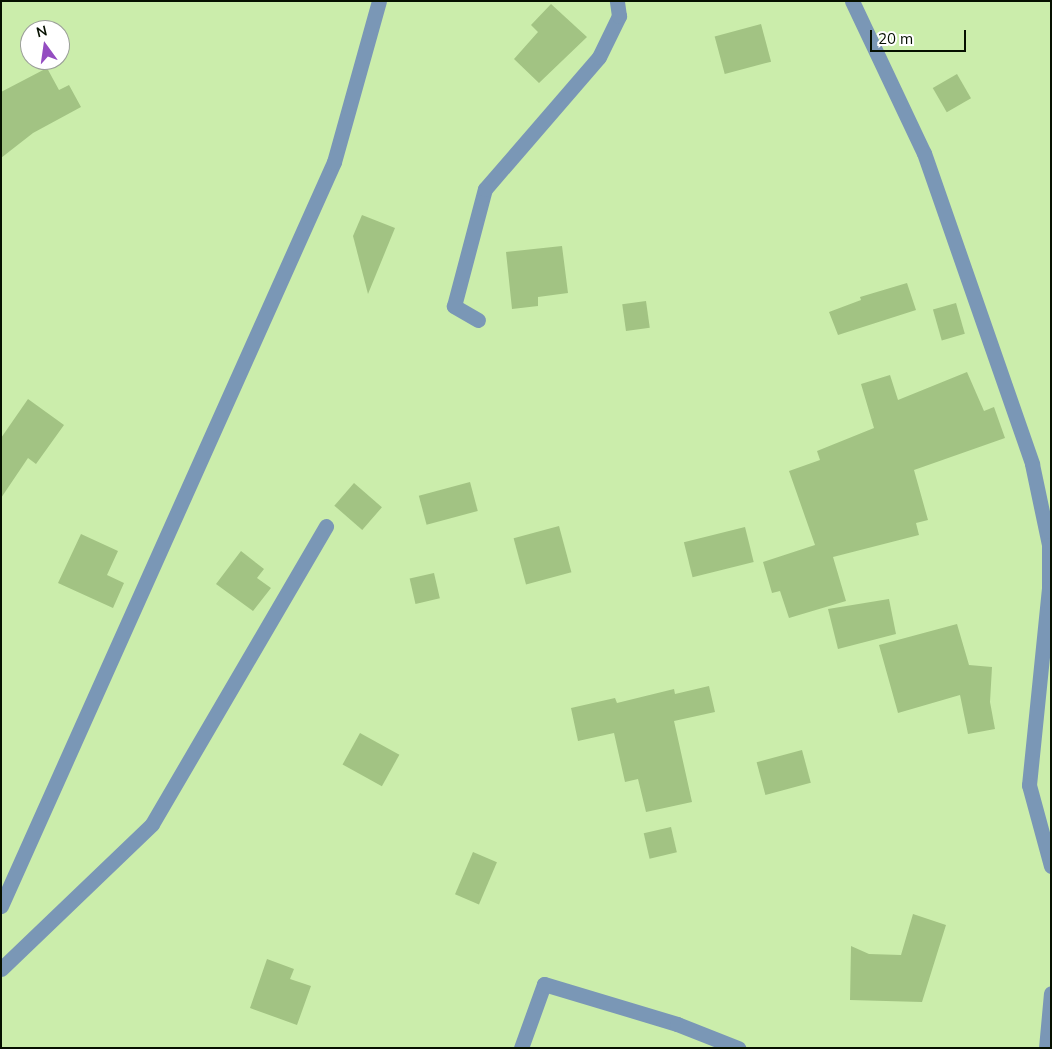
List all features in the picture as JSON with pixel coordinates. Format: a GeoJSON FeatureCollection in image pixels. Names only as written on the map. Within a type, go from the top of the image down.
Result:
{"type":"FeatureCollection","features":[{"type":"Feature","properties":{"kind":"street"},"geometry":{"type":"LineString","coordinates":[[1,906],[334,162],[379,1]]}},
{"type":"Feature","properties":{"kind":"street"},"geometry":{"type":"LineString","coordinates":[[478,320],[454,306],[485,189],[598,57],[619,16],[617,1]]}},
{"type":"Feature","properties":{"kind":"street"},"geometry":{"type":"LineString","coordinates":[[852,1],[924,153],[1032,464],[1050,545],[1050,588],[1029,785],[1051,866]]}},
{"type":"Feature","properties":{"kind":"street"},"geometry":{"type":"LineString","coordinates":[[1,969],[152,824],[326,526]]}},
{"type":"Feature","properties":{"kind":"street"},"geometry":{"type":"LineString","coordinates":[[521,1048],[544,984],[677,1024],[738,1048]]}},
{"type":"Feature","properties":{"kind":"street"},"geometry":{"type":"LineString","coordinates":[[1046,1048],[1051,993]]}},
{"type":"Feature","properties":{"kind":"building"},"geometry":{"type":"Polygon","coordinates":[[[551,4],[587,37],[539,83],[514,59],[538,32],[531,25],[551,4]]]}},
{"type":"Feature","properties":{"kind":"building"},"geometry":{"type":"Polygon","coordinates":[[[761,24],[771,62],[725,74],[715,36],[761,24]]]}},
{"type":"Feature","properties":{"kind":"building"},"geometry":{"type":"Polygon","coordinates":[[[43,70],[48,70],[59,90],[69,85],[81,107],[33,133],[1,158],[1,92],[43,70]]]}},
{"type":"Feature","properties":{"kind":"building"},"geometry":{"type":"Polygon","coordinates":[[[957,74],[971,98],[947,112],[933,88],[957,74]]]}},
{"type":"Feature","properties":{"kind":"building"},"geometry":{"type":"Polygon","coordinates":[[[362,215],[395,228],[368,294],[353,236],[362,215]]]}},
{"type":"Feature","properties":{"kind":"building"},"geometry":{"type":"Polygon","coordinates":[[[562,246],[568,293],[538,297],[538,306],[512,309],[506,252],[562,246]]]}},
{"type":"Feature","properties":{"kind":"building"},"geometry":{"type":"Polygon","coordinates":[[[907,283],[916,310],[838,335],[829,312],[861,300],[860,297],[907,283]]]}},
{"type":"Feature","properties":{"kind":"building"},"geometry":{"type":"Polygon","coordinates":[[[646,301],[650,328],[626,331],[622,304],[646,301]]]}},
{"type":"Feature","properties":{"kind":"building"},"geometry":{"type":"Polygon","coordinates":[[[956,303],[965,334],[942,340],[933,310],[956,303]]]}},
{"type":"Feature","properties":{"kind":"building"},"geometry":{"type":"Polygon","coordinates":[[[967,372],[984,411],[994,407],[1005,438],[914,470],[928,520],[916,523],[919,535],[833,557],[846,601],[789,618],[780,591],[772,593],[763,562],[815,545],[789,471],[820,460],[817,451],[874,428],[861,384],[890,375],[898,400],[967,372]]]}},
{"type":"Feature","properties":{"kind":"building"},"geometry":{"type":"Polygon","coordinates":[[[28,399],[64,425],[36,464],[28,458],[1,498],[1,438],[28,399]]]}},
{"type":"Feature","properties":{"kind":"building"},"geometry":{"type":"Polygon","coordinates":[[[470,482],[478,511],[427,525],[419,496],[470,482]]]}},
{"type":"Feature","properties":{"kind":"building"},"geometry":{"type":"Polygon","coordinates":[[[354,483],[382,507],[362,530],[334,506],[354,483]]]}},
{"type":"Feature","properties":{"kind":"building"},"geometry":{"type":"Polygon","coordinates":[[[559,526],[571,572],[526,585],[514,538],[559,526]]]}},
{"type":"Feature","properties":{"kind":"building"},"geometry":{"type":"Polygon","coordinates":[[[745,527],[754,562],[693,577],[684,542],[745,527]]]}},
{"type":"Feature","properties":{"kind":"building"},"geometry":{"type":"Polygon","coordinates":[[[81,534],[118,551],[107,575],[124,583],[113,608],[58,583],[81,534]]]}},
{"type":"Feature","properties":{"kind":"building"},"geometry":{"type":"Polygon","coordinates":[[[241,551],[264,569],[257,578],[271,588],[253,611],[216,584],[241,551]]]}},
{"type":"Feature","properties":{"kind":"building"},"geometry":{"type":"Polygon","coordinates":[[[434,573],[440,598],[415,604],[410,579],[434,573]]]}},
{"type":"Feature","properties":{"kind":"building"},"geometry":{"type":"Polygon","coordinates":[[[889,599],[896,634],[838,649],[828,609],[889,599]]]}},
{"type":"Feature","properties":{"kind":"building"},"geometry":{"type":"Polygon","coordinates":[[[957,624],[969,665],[992,667],[990,702],[995,729],[968,734],[960,695],[898,713],[879,645],[957,624]]]}},
{"type":"Feature","properties":{"kind":"building"},"geometry":{"type":"Polygon","coordinates":[[[709,686],[715,712],[674,721],[692,802],[646,812],[638,779],[625,782],[614,733],[578,741],[571,708],[615,698],[617,703],[674,689],[675,694],[709,686]]]}},
{"type":"Feature","properties":{"kind":"building"},"geometry":{"type":"Polygon","coordinates":[[[360,733],[399,755],[382,786],[343,764],[360,733]]]}},
{"type":"Feature","properties":{"kind":"building"},"geometry":{"type":"Polygon","coordinates":[[[802,750],[811,783],[765,795],[757,762],[802,750]]]}},
{"type":"Feature","properties":{"kind":"building"},"geometry":{"type":"Polygon","coordinates":[[[671,827],[677,852],[650,859],[644,833],[671,827]]]}},
{"type":"Feature","properties":{"kind":"building"},"geometry":{"type":"Polygon","coordinates":[[[473,852],[497,862],[479,905],[455,894],[473,852]]]}},
{"type":"Feature","properties":{"kind":"building"},"geometry":{"type":"Polygon","coordinates":[[[913,914],[946,925],[922,1002],[850,1000],[851,946],[869,954],[901,955],[913,914]]]}},
{"type":"Feature","properties":{"kind":"building"},"geometry":{"type":"Polygon","coordinates":[[[267,959],[294,969],[290,979],[311,986],[297,1025],[250,1008],[267,959]]]}}]}
